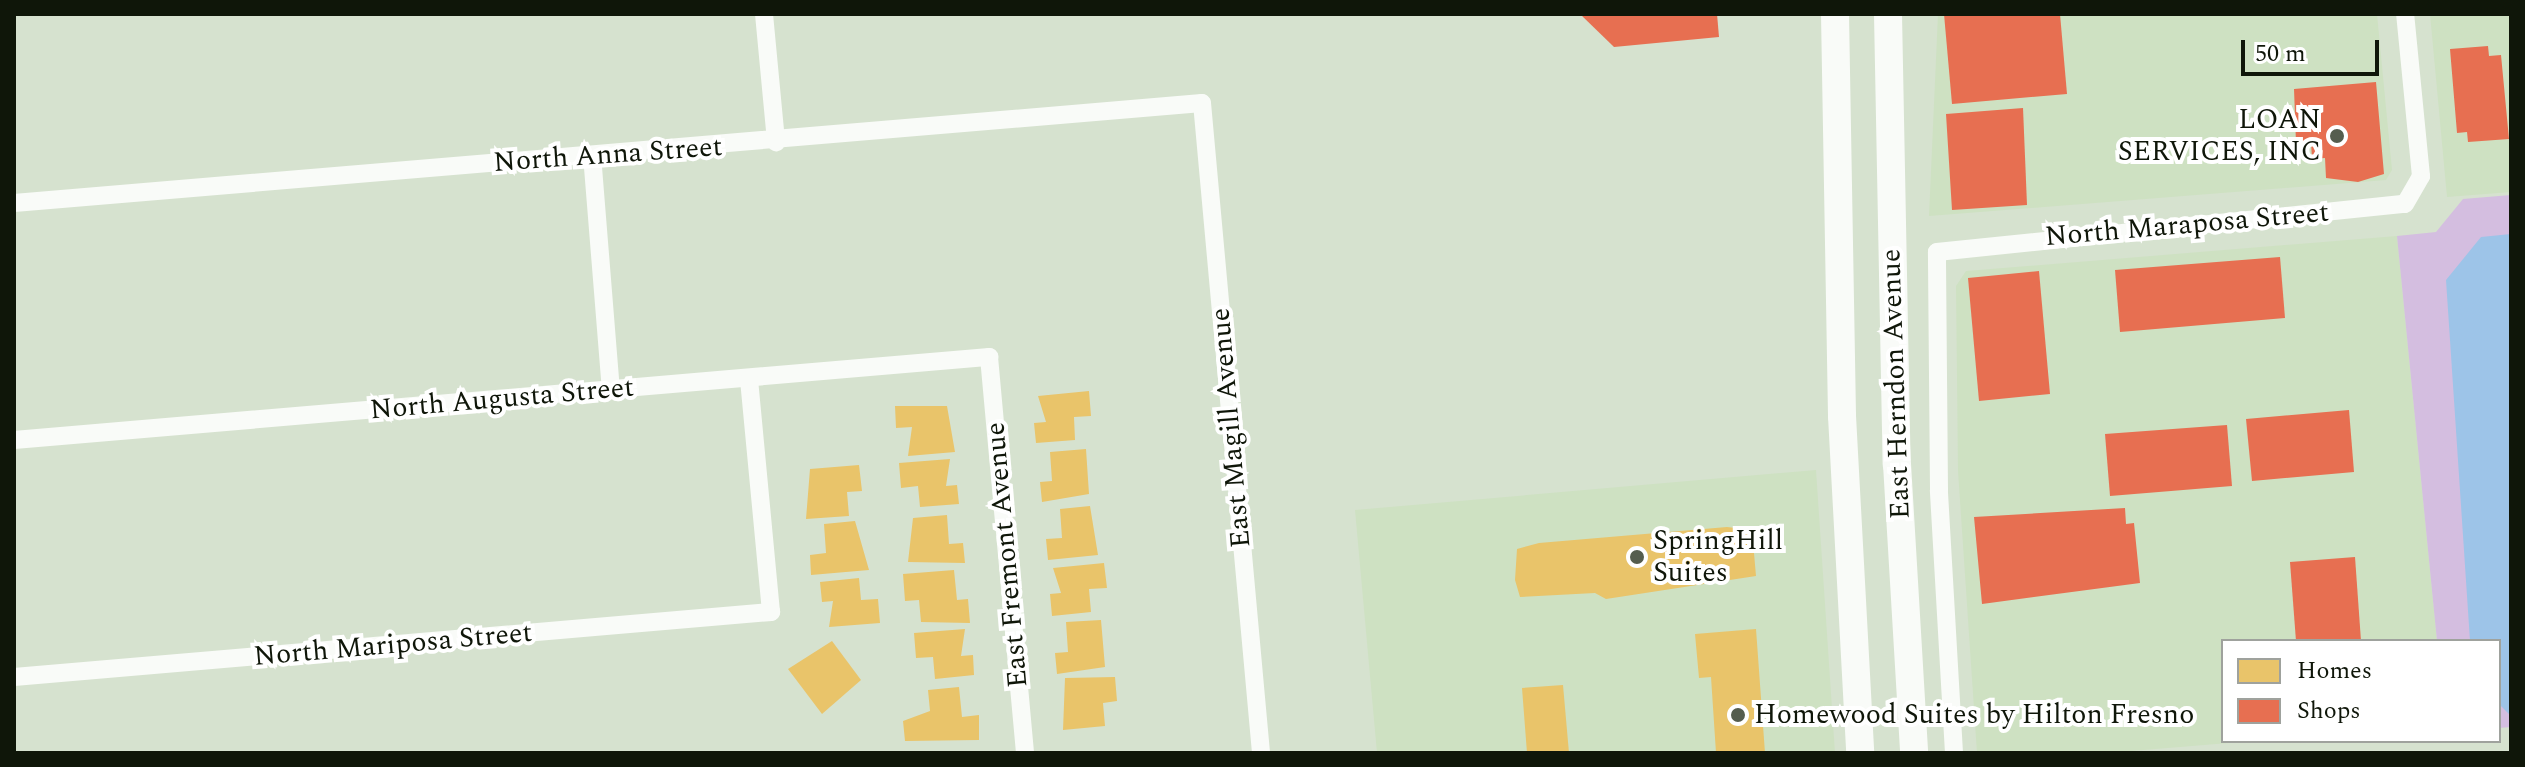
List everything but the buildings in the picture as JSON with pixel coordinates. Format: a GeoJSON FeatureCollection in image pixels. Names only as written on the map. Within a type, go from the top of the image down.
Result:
{"type":"FeatureCollection","features":[{"type":"Feature","properties":{"kind":"main road","name":"East Herndon Avenue"},"geometry":{"type":"LineString","coordinates":[[1835,14],[1842,416],[1860,753]]}},
{"type":"Feature","properties":{"kind":"main road","name":"East Herndon Avenue"},"geometry":{"type":"LineString","coordinates":[[1888,14],[1897,464],[1914,753]]}},
{"type":"Feature","properties":{"kind":"street"},"geometry":{"type":"LineString","coordinates":[[764,14],[776,142]]}},
{"type":"Feature","properties":{"kind":"street","name":"North Maraposa Street"},"geometry":{"type":"LineString","coordinates":[[1937,252],[2394,207],[2414,198],[2421,176],[2405,14]]}},
{"type":"Feature","properties":{"kind":"street","name":"North Anna Street"},"geometry":{"type":"LineString","coordinates":[[14,203],[776,142],[1202,103]]}},
{"type":"Feature","properties":{"kind":"street","name":"East Magill Avenue"},"geometry":{"type":"LineString","coordinates":[[1202,103],[1261,753]]}},
{"type":"Feature","properties":{"kind":"street"},"geometry":{"type":"LineString","coordinates":[[592,155],[611,390]]}},
{"type":"Feature","properties":{"kind":"street","name":"East Herndon Avenue"},"geometry":{"type":"LineString","coordinates":[[1937,252],[1939,490],[1954,753]]}},
{"type":"Feature","properties":{"kind":"street","name":"North Augusta Street"},"geometry":{"type":"LineString","coordinates":[[14,440],[749,380],[989,357]]}},
{"type":"Feature","properties":{"kind":"street","name":"East Fremont Avenue"},"geometry":{"type":"LineString","coordinates":[[989,357],[1025,753]]}},
{"type":"Feature","properties":{"kind":"street","name":"North Mariposa Street"},"geometry":{"type":"LineString","coordinates":[[14,677],[771,612],[749,380]]}},
{"type":"Feature","properties":{"kind":"shaded area"},"geometry":{"type":"Polygon","coordinates":[[[1938,14],[2377,14],[2392,170],[2386,180],[1929,216],[1938,14]]]}},
{"type":"Feature","properties":{"kind":"shaded area"},"geometry":{"type":"Polygon","coordinates":[[[2430,14],[2511,14],[2511,192],[2447,197],[2430,14]]]}},
{"type":"Feature","properties":{"kind":"shaded area"},"geometry":{"type":"Polygon","coordinates":[[[2511,195],[2511,727],[2501,728],[2501,639],[2437,639],[2397,236],[2436,232],[2463,199],[2511,195]]]}},
{"type":"Feature","properties":{"kind":"shaded area"},"geometry":{"type":"Polygon","coordinates":[[[2397,236],[2437,639],[2221,639],[2221,743],[2229,743],[2107,753],[1977,753],[1958,471],[1956,286],[1966,271],[2397,236]]]}},
{"type":"Feature","properties":{"kind":"shaded area"},"geometry":{"type":"Polygon","coordinates":[[[1816,470],[1835,753],[1377,753],[1355,510],[1816,470]]]}},
{"type":"Feature","properties":{"kind":"water"},"geometry":{"type":"Polygon","coordinates":[[[2511,234],[2511,716],[2501,706],[2501,639],[2470,639],[2446,280],[2481,237],[2511,234]]]}},
{"type":"Feature","properties":{"kind":"place","name":"LOAN SERVICES, INC"},"geometry":{"type":"Point","coordinates":[2337,136]}},
{"type":"Feature","properties":{"kind":"place","name":"SpringHill Suites"},"geometry":{"type":"Point","coordinates":[1637,557]}},
{"type":"Feature","properties":{"kind":"place","name":"Homewood Suites by Hilton Fresno"},"geometry":{"type":"Point","coordinates":[1738,715]}}]}
